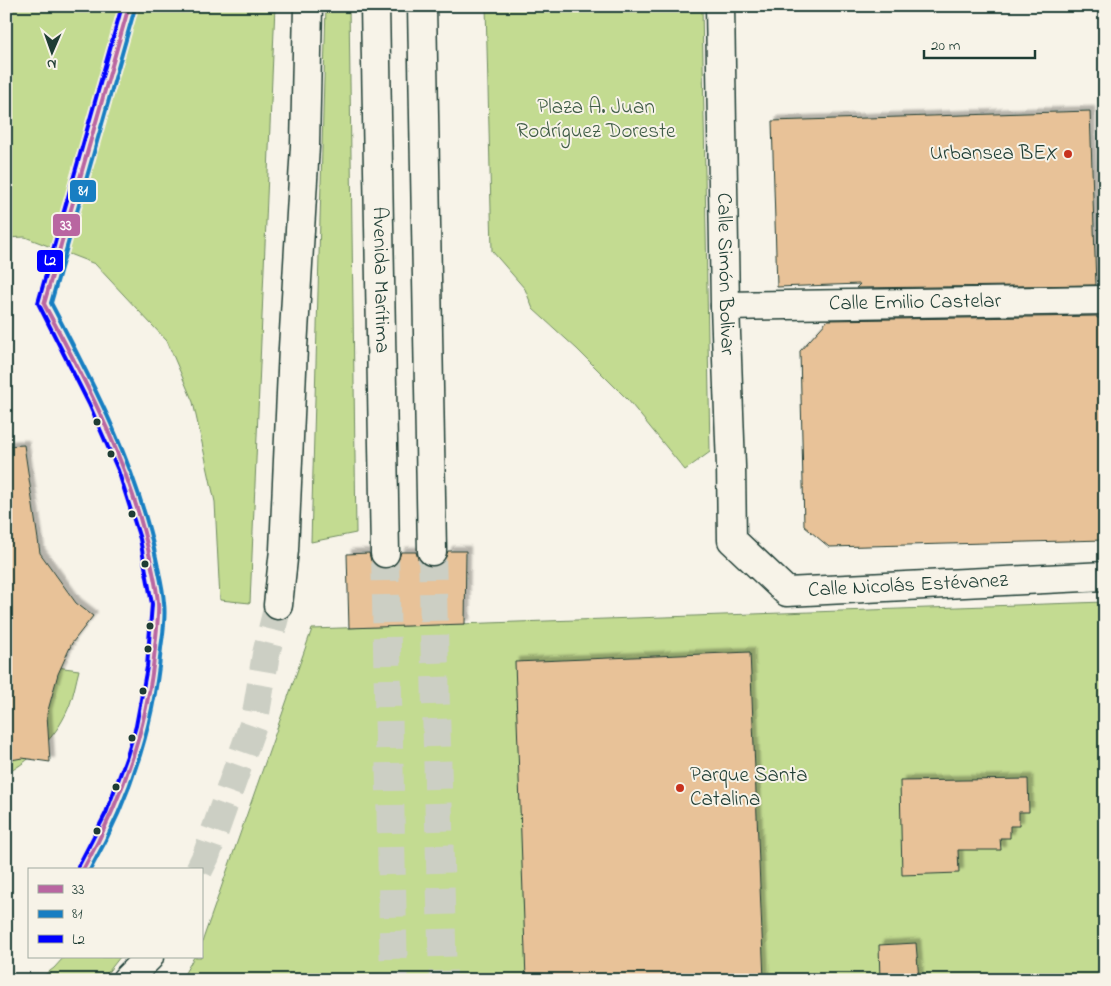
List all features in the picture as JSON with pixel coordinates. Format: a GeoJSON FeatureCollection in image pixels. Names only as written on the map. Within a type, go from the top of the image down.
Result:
{"type":"FeatureCollection","features":[{"type":"Feature","properties":{"kind":"main road"},"geometry":{"type":"LineString","coordinates":[[278,605],[284,550],[305,146],[308,6]]}},
{"type":"Feature","properties":{"kind":"main road","name":"Avenida Marítima"},"geometry":{"type":"LineString","coordinates":[[375,6],[385,553]]}},
{"type":"Feature","properties":{"kind":"main road"},"geometry":{"type":"LineString","coordinates":[[422,6],[432,552]]}},
{"type":"Feature","properties":{"kind":"main road","name":"Calle Simón Bolivar"},"geometry":{"type":"LineString","coordinates":[[720,6],[725,306],[732,540]]}},
{"type":"Feature","properties":{"kind":"main road","name":"Calle Emilio Castelar"},"geometry":{"type":"LineString","coordinates":[[725,306],[1105,300]]}},
{"type":"Feature","properties":{"kind":"main road","name":"Calle Nicolás Estévanez"},"geometry":{"type":"LineString","coordinates":[[732,540],[786,592],[1105,576]]}},
{"type":"Feature","properties":{"kind":"main road"},"geometry":{"type":"LineString","coordinates":[[126,980],[150,958]]}},
{"type":"Feature","properties":{"kind":"main road"},"geometry":{"type":"LineString","coordinates":[[132,980],[150,958]]}},
{"type":"Feature","properties":{"kind":"main road"},"geometry":{"type":"LineString","coordinates":[[143,980],[151,958]]}},
{"type":"Feature","properties":{"kind":"green space"},"geometry":{"type":"Polygon","coordinates":[[[6,6],[275,6],[250,603],[220,600],[215,502],[193,402],[167,341],[95,264],[25,237],[6,238],[6,6]]]}},
{"type":"Feature","properties":{"kind":"green space"},"geometry":{"type":"Polygon","coordinates":[[[326,6],[349,6],[356,533],[311,542],[326,6]]]}},
{"type":"Feature","properties":{"kind":"green space","name":"Plaza A. Juan Rodríguez Doreste"},"geometry":{"type":"Polygon","coordinates":[[[486,6],[702,6],[710,452],[685,470],[628,400],[577,349],[533,309],[525,289],[492,251],[486,6]]]}},
{"type":"Feature","properties":{"kind":"green space","name":"Parque Santa Catalina"},"geometry":{"type":"Polygon","coordinates":[[[1105,602],[1105,980],[181,980],[193,958],[202,958],[202,942],[312,629],[1105,602]]]}},
{"type":"Feature","properties":{"kind":"green space"},"geometry":{"type":"Polygon","coordinates":[[[49,666],[79,670],[70,704],[59,726],[44,745],[27,760],[6,774],[6,740],[49,666]]]}},
{"type":"Feature","properties":{"kind":"green space"},"geometry":{"type":"Polygon","coordinates":[[[63,958],[119,958],[102,980],[38,980],[54,968],[63,958]]]}},
{"type":"Feature","properties":{"kind":"building"},"geometry":{"type":"Polygon","coordinates":[[[1090,111],[1096,285],[856,288],[860,284],[777,287],[772,121],[1090,111]]]}},
{"type":"Feature","properties":{"kind":"building"},"geometry":{"type":"Polygon","coordinates":[[[1097,316],[1097,318],[1105,318],[1105,540],[829,547],[804,526],[800,351],[828,320],[1097,316]]]}},
{"type":"Feature","properties":{"kind":"building"},"geometry":{"type":"Polygon","coordinates":[[[24,445],[40,553],[76,603],[93,616],[72,643],[58,674],[47,714],[50,762],[22,758],[6,761],[6,446],[24,445]]]}},
{"type":"Feature","properties":{"kind":"building"},"geometry":{"type":"Polygon","coordinates":[[[448,551],[466,551],[465,624],[349,628],[347,554],[369,553],[371,561],[377,566],[386,569],[393,567],[398,561],[401,552],[416,552],[418,559],[424,564],[433,567],[440,565],[448,551]]]}},
{"type":"Feature","properties":{"kind":"building"},"geometry":{"type":"Polygon","coordinates":[[[750,652],[764,980],[526,980],[515,662],[750,652]]]}},
{"type":"Feature","properties":{"kind":"building"},"geometry":{"type":"Polygon","coordinates":[[[1028,779],[1029,812],[1019,812],[1019,826],[1010,826],[1010,838],[1000,838],[1001,850],[958,850],[959,873],[902,875],[900,781],[1028,779]]]}},
{"type":"Feature","properties":{"kind":"building"},"geometry":{"type":"Polygon","coordinates":[[[916,943],[919,980],[880,980],[879,945],[916,943]]]}},
{"type":"Feature","properties":{"kind":"tunnel"},"geometry":{"type":"LineString","coordinates":[[432,551],[443,980]]}},
{"type":"Feature","properties":{"kind":"tunnel"},"geometry":{"type":"LineString","coordinates":[[385,553],[394,980]]}},
{"type":"Feature","properties":{"kind":"tunnel"},"geometry":{"type":"LineString","coordinates":[[200,868],[255,719],[266,654],[278,605]]}},
{"type":"Feature","properties":{"kind":"transit line","name":"L2"},"geometry":{"type":"LineString","coordinates":[[78,867],[106,813],[136,726],[147,667],[152,604],[140,539],[118,470],[89,404],[38,303],[122,6]]}},
{"type":"Feature","properties":{"kind":"transit line","name":"33"},"geometry":{"type":"LineString","coordinates":[[84,868],[110,817],[131,763],[139,735],[151,678],[158,620],[158,603],[155,580],[142,524],[120,459],[92,396],[44,304],[129,6]]}},
{"type":"Feature","properties":{"kind":"transit line","name":"81"},"geometry":{"type":"LineString","coordinates":[[91,868],[117,817],[138,763],[146,735],[158,677],[165,609],[161,580],[138,491],[98,396],[51,303],[135,8]]}},
{"type":"Feature","properties":{"kind":"place","name":"Urbansea BEX"},"geometry":{"type":"Point","coordinates":[1068,154]}},
{"type":"Feature","properties":{"kind":"place","name":"Parque Santa Catalina"},"geometry":{"type":"Point","coordinates":[680,788]}}]}
